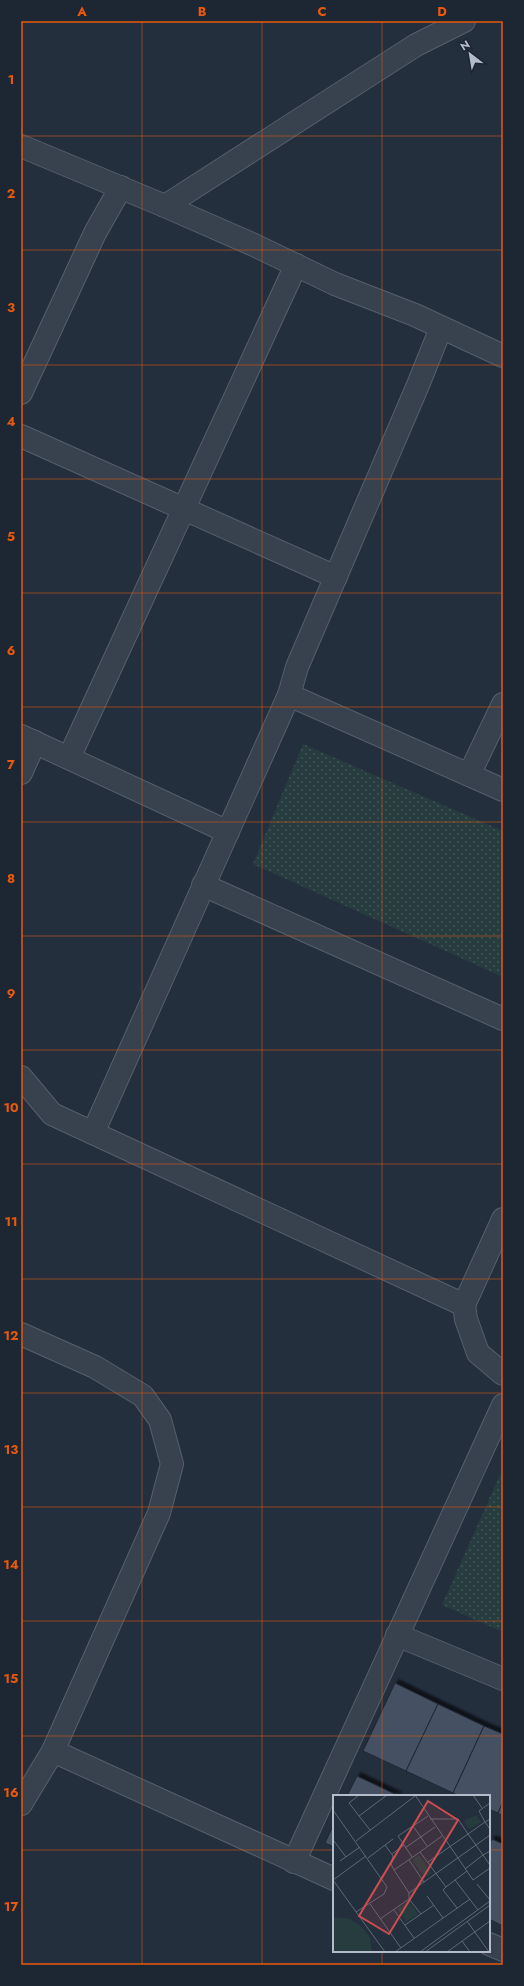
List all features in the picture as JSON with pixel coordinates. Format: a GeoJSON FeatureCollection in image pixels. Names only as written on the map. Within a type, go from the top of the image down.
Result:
{"type":"FeatureCollection","features":[{"type":"Feature","properties":{"kind":"street"},"geometry":{"type":"LineString","coordinates":[[165,206],[416,45],[464,21]]}},
{"type":"Feature","properties":{"kind":"street"},"geometry":{"type":"LineString","coordinates":[[21,146],[165,206],[335,284],[415,316],[503,356]]}},
{"type":"Feature","properties":{"kind":"street"},"geometry":{"type":"LineString","coordinates":[[21,393],[95,233],[121,187]]}},
{"type":"Feature","properties":{"kind":"street"},"geometry":{"type":"LineString","coordinates":[[69,758],[296,265]]}},
{"type":"Feature","properties":{"kind":"street"},"geometry":{"type":"LineString","coordinates":[[93,1133],[289,695],[297,667],[441,328]]}},
{"type":"Feature","properties":{"kind":"street"},"geometry":{"type":"LineString","coordinates":[[21,436],[183,510],[336,577]]}},
{"type":"Feature","properties":{"kind":"street"},"geometry":{"type":"LineString","coordinates":[[289,695],[503,790]]}},
{"type":"Feature","properties":{"kind":"street"},"geometry":{"type":"LineString","coordinates":[[469,775],[503,704]]}},
{"type":"Feature","properties":{"kind":"street"},"geometry":{"type":"LineString","coordinates":[[21,773],[28,739],[228,832]]}},
{"type":"Feature","properties":{"kind":"street"},"geometry":{"type":"LineString","coordinates":[[204,885],[503,1019]]}},
{"type":"Feature","properties":{"kind":"street"},"geometry":{"type":"LineString","coordinates":[[21,1077],[52,1114],[464,1305]]}},
{"type":"Feature","properties":{"kind":"street"},"geometry":{"type":"LineString","coordinates":[[503,1219],[464,1305],[466,1319],[478,1353],[503,1374]]}},
{"type":"Feature","properties":{"kind":"street"},"geometry":{"type":"LineString","coordinates":[[21,1334],[95,1367],[143,1396],[160,1420],[172,1464],[159,1513],[53,1751],[21,1804]]}},
{"type":"Feature","properties":{"kind":"street"},"geometry":{"type":"LineString","coordinates":[[294,1862],[503,1405]]}},
{"type":"Feature","properties":{"kind":"street"},"geometry":{"type":"LineString","coordinates":[[397,1635],[503,1679]]}},
{"type":"Feature","properties":{"kind":"street"},"geometry":{"type":"LineString","coordinates":[[53,1751],[333,1879]]}},
{"type":"Feature","properties":{"kind":"street"},"geometry":{"type":"LineString","coordinates":[[490,1944],[503,1950]]}},
{"type":"Feature","properties":{"kind":"green space"},"geometry":{"type":"Polygon","coordinates":[[[303,744],[503,831],[503,977],[253,864],[303,744]]]}},
{"type":"Feature","properties":{"kind":"green space"},"geometry":{"type":"Polygon","coordinates":[[[503,1468],[503,1632],[442,1605],[503,1468]]]}},
{"type":"Feature","properties":{"kind":"building"},"geometry":{"type":"Polygon","coordinates":[[[395,1683],[438,1704],[406,1771],[363,1751],[395,1683]]]}},
{"type":"Feature","properties":{"kind":"building"},"geometry":{"type":"Polygon","coordinates":[[[438,1704],[484,1726],[453,1793],[406,1771],[438,1704]]]}},
{"type":"Feature","properties":{"kind":"building"},"geometry":{"type":"Polygon","coordinates":[[[484,1726],[503,1734],[503,1802],[498,1813],[490,1809],[490,1795],[458,1795],[453,1793],[484,1726]]]}},
{"type":"Feature","properties":{"kind":"building"},"geometry":{"type":"Polygon","coordinates":[[[357,1776],[397,1795],[348,1795],[357,1776]]]}},
{"type":"Feature","properties":{"kind":"building"},"geometry":{"type":"Polygon","coordinates":[[[503,1802],[503,1816],[498,1813],[503,1802]]]}},
{"type":"Feature","properties":{"kind":"building"},"geometry":{"type":"Polygon","coordinates":[[[333,1826],[333,1847],[325,1843],[333,1826]]]}},
{"type":"Feature","properties":{"kind":"building"},"geometry":{"type":"Polygon","coordinates":[[[492,1839],[503,1844],[503,1926],[490,1920],[490,1843],[492,1839]]]}}]}
